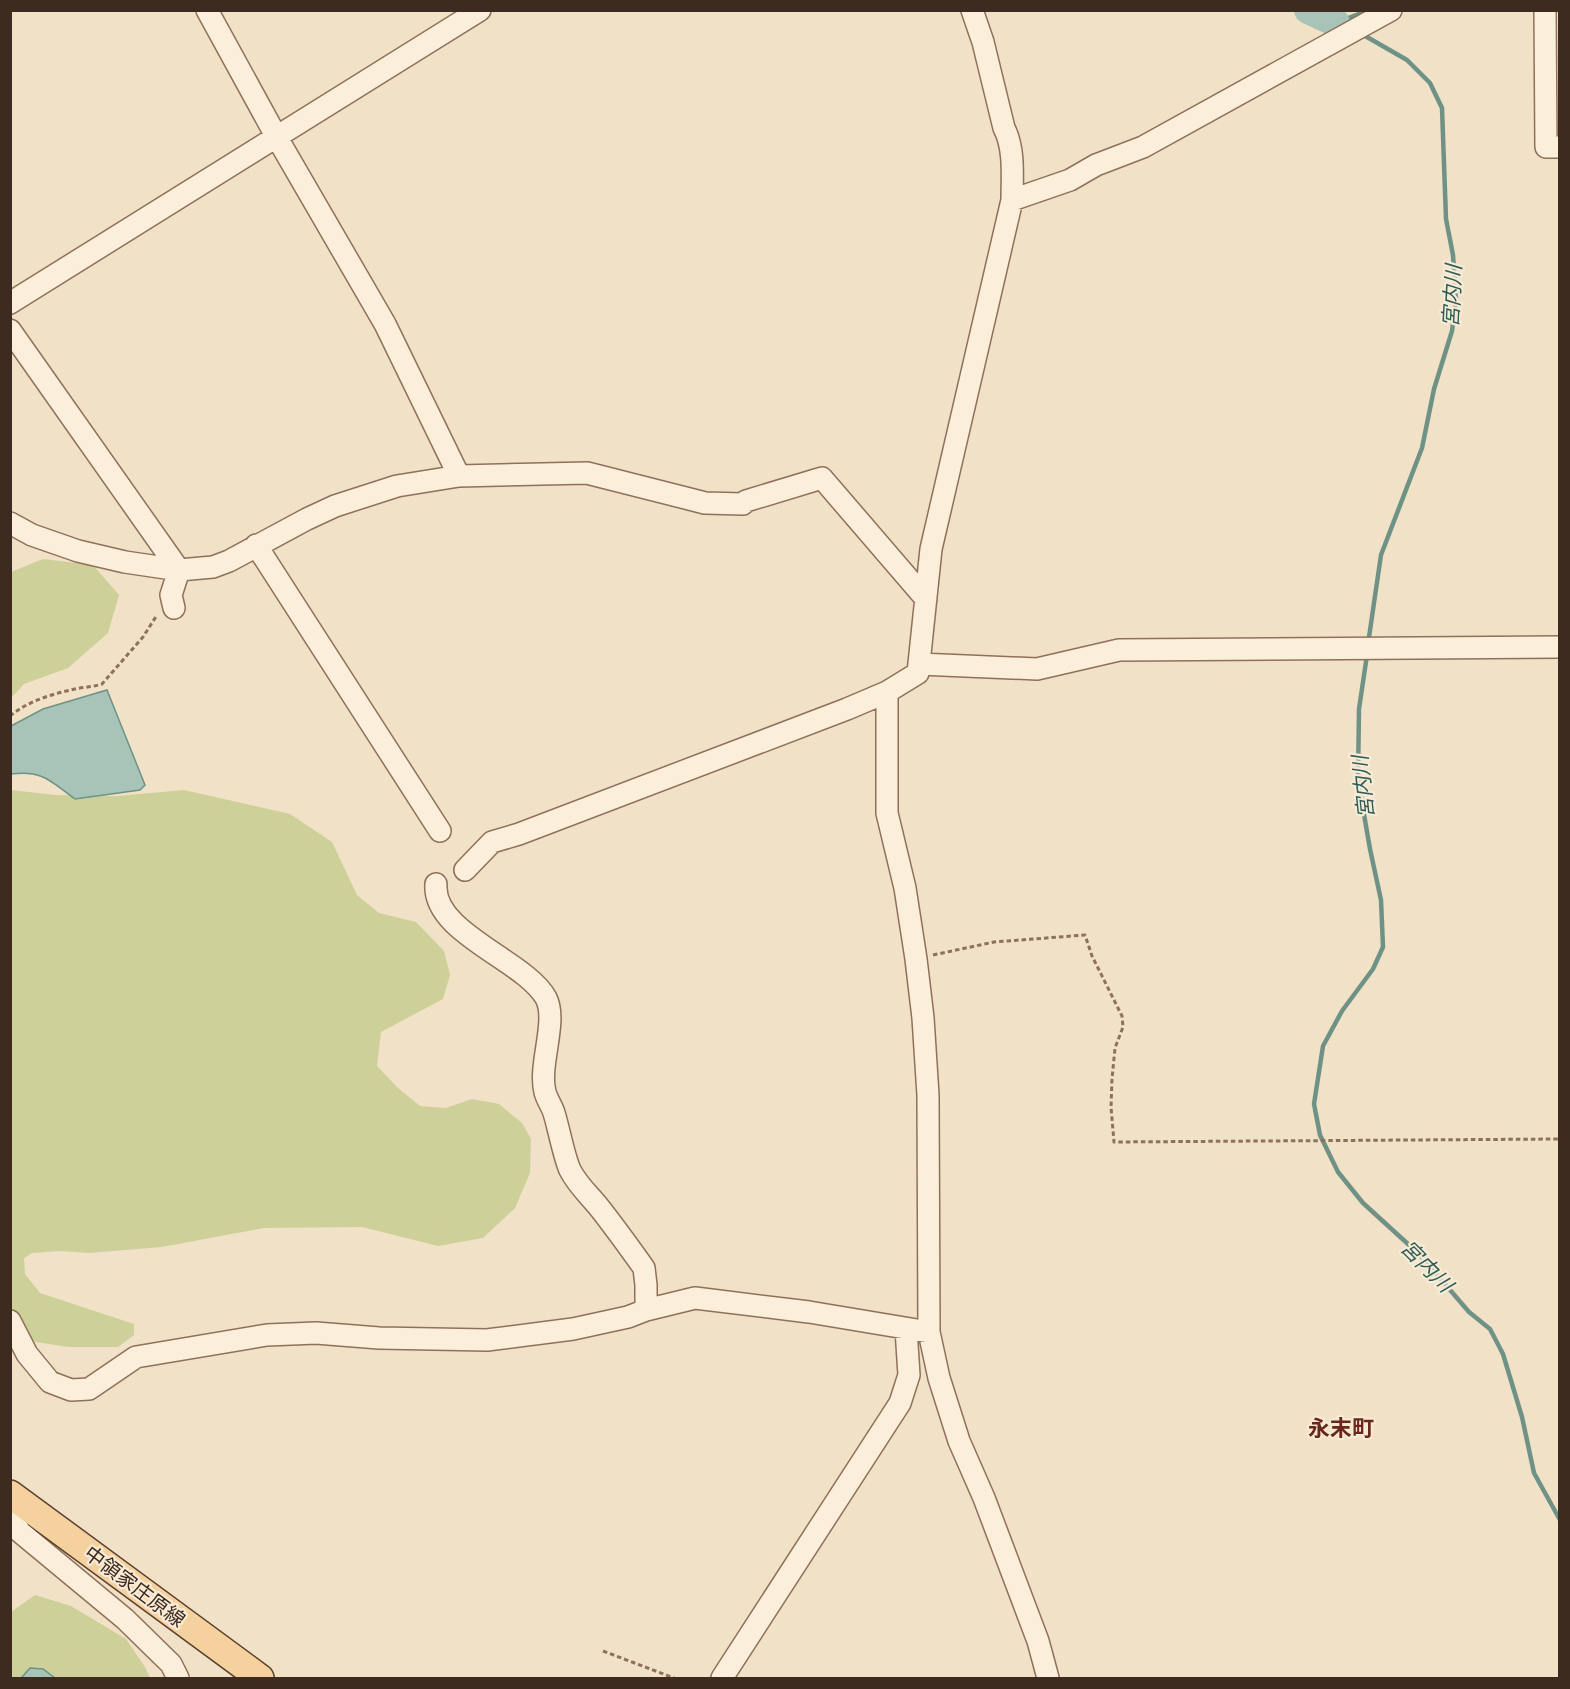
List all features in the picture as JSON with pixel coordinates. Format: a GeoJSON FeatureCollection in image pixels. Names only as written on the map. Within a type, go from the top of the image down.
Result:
{"type":"FeatureCollection","features":[{"type":"Feature","properties":{"kind":"main road","name":"中領家庄原線"},"geometry":{"type":"LineString","coordinates":[[15,1497],[260,1678]]}},
{"type":"Feature","properties":{"kind":"street"},"geometry":{"type":"LineString","coordinates":[[207,10],[276,136],[385,324],[459,476]]}},
{"type":"Feature","properties":{"kind":"street"},"geometry":{"type":"LineString","coordinates":[[10,303],[480,10]]}},
{"type":"Feature","properties":{"kind":"street"},"geometry":{"type":"LineString","coordinates":[[465,870],[492,842],[530,830],[847,709],[886,692],[918,673],[931,549],[1012,200],[1012,168],[1007,134],[983,42],[972,10]]}},
{"type":"Feature","properties":{"kind":"street"},"geometry":{"type":"LineString","coordinates":[[1012,200],[1070,180],[1096,165],[1143,147],[1391,10]]}},
{"type":"Feature","properties":{"kind":"street"},"geometry":{"type":"LineString","coordinates":[[1545,10],[1546,147],[1560,147]]}},
{"type":"Feature","properties":{"kind":"street"},"geometry":{"type":"LineString","coordinates":[[10,330],[179,570],[172,601]]}},
{"type":"Feature","properties":{"kind":"street"},"geometry":{"type":"LineString","coordinates":[[10,523],[32,535],[78,551],[125,562],[179,570],[213,567],[229,561],[334,506],[397,486],[459,476],[587,472],[705,503],[743,504],[746,501],[822,478],[926,599]]}},
{"type":"Feature","properties":{"kind":"street"},"geometry":{"type":"LineString","coordinates":[[256,545],[440,831]]}},
{"type":"Feature","properties":{"kind":"street"},"geometry":{"type":"LineString","coordinates":[[919,664],[1037,669],[1119,650],[1560,647]]}},
{"type":"Feature","properties":{"kind":"street"},"geometry":{"type":"LineString","coordinates":[[886,692],[887,813],[905,888],[916,959],[928,1095],[929,1332],[939,1378],[959,1441],[984,1498],[1031,1621],[1048,1678]]}},
{"type":"Feature","properties":{"kind":"street"},"geometry":{"type":"LineString","coordinates":[[436,884],[436,899],[445,912],[465,932],[536,985],[546,998],[550,1009],[544,1057],[545,1093],[553,1109],[569,1169],[644,1268],[645,1310]]}},
{"type":"Feature","properties":{"kind":"street"},"geometry":{"type":"LineString","coordinates":[[10,1321],[27,1354],[50,1382],[71,1390],[89,1389],[136,1357],[267,1335],[316,1333],[379,1338],[487,1340],[573,1329],[628,1317],[645,1310],[695,1298],[809,1312],[929,1332]]}},
{"type":"Feature","properties":{"kind":"street"},"geometry":{"type":"LineString","coordinates":[[722,1678],[900,1403],[909,1375],[906,1329]]}},
{"type":"Feature","properties":{"kind":"street"},"geometry":{"type":"LineString","coordinates":[[15,1497],[14,1524],[20,1532],[125,1619],[171,1664],[177,1678]]}},
{"type":"Feature","properties":{"kind":"path"},"geometry":{"type":"LineString","coordinates":[[10,716],[23,705],[76,689],[102,684],[172,601]]}},
{"type":"Feature","properties":{"kind":"path"},"geometry":{"type":"LineString","coordinates":[[916,959],[994,942],[1085,935],[1092,956],[1122,1016],[1123,1027],[1115,1048],[1112,1079],[1111,1107],[1114,1142],[1560,1139]]}},
{"type":"Feature","properties":{"kind":"path"},"geometry":{"type":"LineString","coordinates":[[603,1651],[674,1678]]}},
{"type":"Feature","properties":{"kind":"green space"},"geometry":{"type":"Polygon","coordinates":[[[43,559],[93,565],[119,595],[108,633],[68,668],[24,684],[11,698],[11,572],[43,559]]]}},
{"type":"Feature","properties":{"kind":"green space"},"geometry":{"type":"Polygon","coordinates":[[[11,790],[55,795],[117,796],[184,790],[290,814],[332,842],[357,895],[379,913],[416,922],[444,951],[450,975],[443,999],[381,1032],[377,1066],[398,1088],[420,1106],[446,1108],[472,1099],[499,1104],[522,1123],[531,1139],[530,1173],[515,1208],[483,1238],[438,1246],[362,1227],[264,1228],[162,1247],[89,1253],[60,1251],[32,1253],[24,1258],[25,1274],[40,1293],[134,1324],[134,1335],[118,1347],[68,1347],[17,1339],[11,1336],[11,790]]]}},
{"type":"Feature","properties":{"kind":"green space"},"geometry":{"type":"Polygon","coordinates":[[[35,1595],[71,1606],[126,1639],[150,1678],[11,1678],[11,1612],[35,1595]]]}},
{"type":"Feature","properties":{"kind":"shaded area"},"geometry":{"type":"Polygon","coordinates":[[[107,690],[145,785],[140,790],[75,799],[39,775],[11,774],[11,726],[43,709],[107,690]]]}},
{"type":"Feature","properties":{"kind":"shaded area"},"geometry":{"type":"Polygon","coordinates":[[[30,1668],[43,1669],[55,1678],[23,1678],[30,1668]]]}},
{"type":"Feature","properties":{"kind":"waterway","name":"宮内川"},"geometry":{"type":"LineString","coordinates":[[1308,10],[1336,23]]}},
{"type":"Feature","properties":{"kind":"waterway","name":"宮内川"},"geometry":{"type":"LineString","coordinates":[[1338,22],[1369,10]]}},
{"type":"Feature","properties":{"kind":"waterway","name":"宮内川"},"geometry":{"type":"LineString","coordinates":[[1336,23],[1348,26]]}},
{"type":"Feature","properties":{"kind":"waterway","name":"宮内川"},"geometry":{"type":"LineString","coordinates":[[1360,33],[1407,60],[1430,83],[1442,108],[1446,219],[1453,255],[1456,300],[1452,331],[1434,389],[1422,448],[1381,555],[1368,644]]}},
{"type":"Feature","properties":{"kind":"waterway","name":"宮内川"},"geometry":{"type":"LineString","coordinates":[[1367,655],[1359,709],[1358,780],[1381,900],[1383,947],[1373,969],[1342,1011],[1323,1046],[1314,1104],[1320,1135],[1338,1172],[1363,1203],[1420,1255],[1469,1312],[1490,1329],[1503,1354],[1522,1417],[1534,1473],[1560,1520]]}},
{"type":"Feature","properties":{"kind":"district","name":"永末町"},"geometry":{"type":"Point","coordinates":[1341,1428]}}]}
